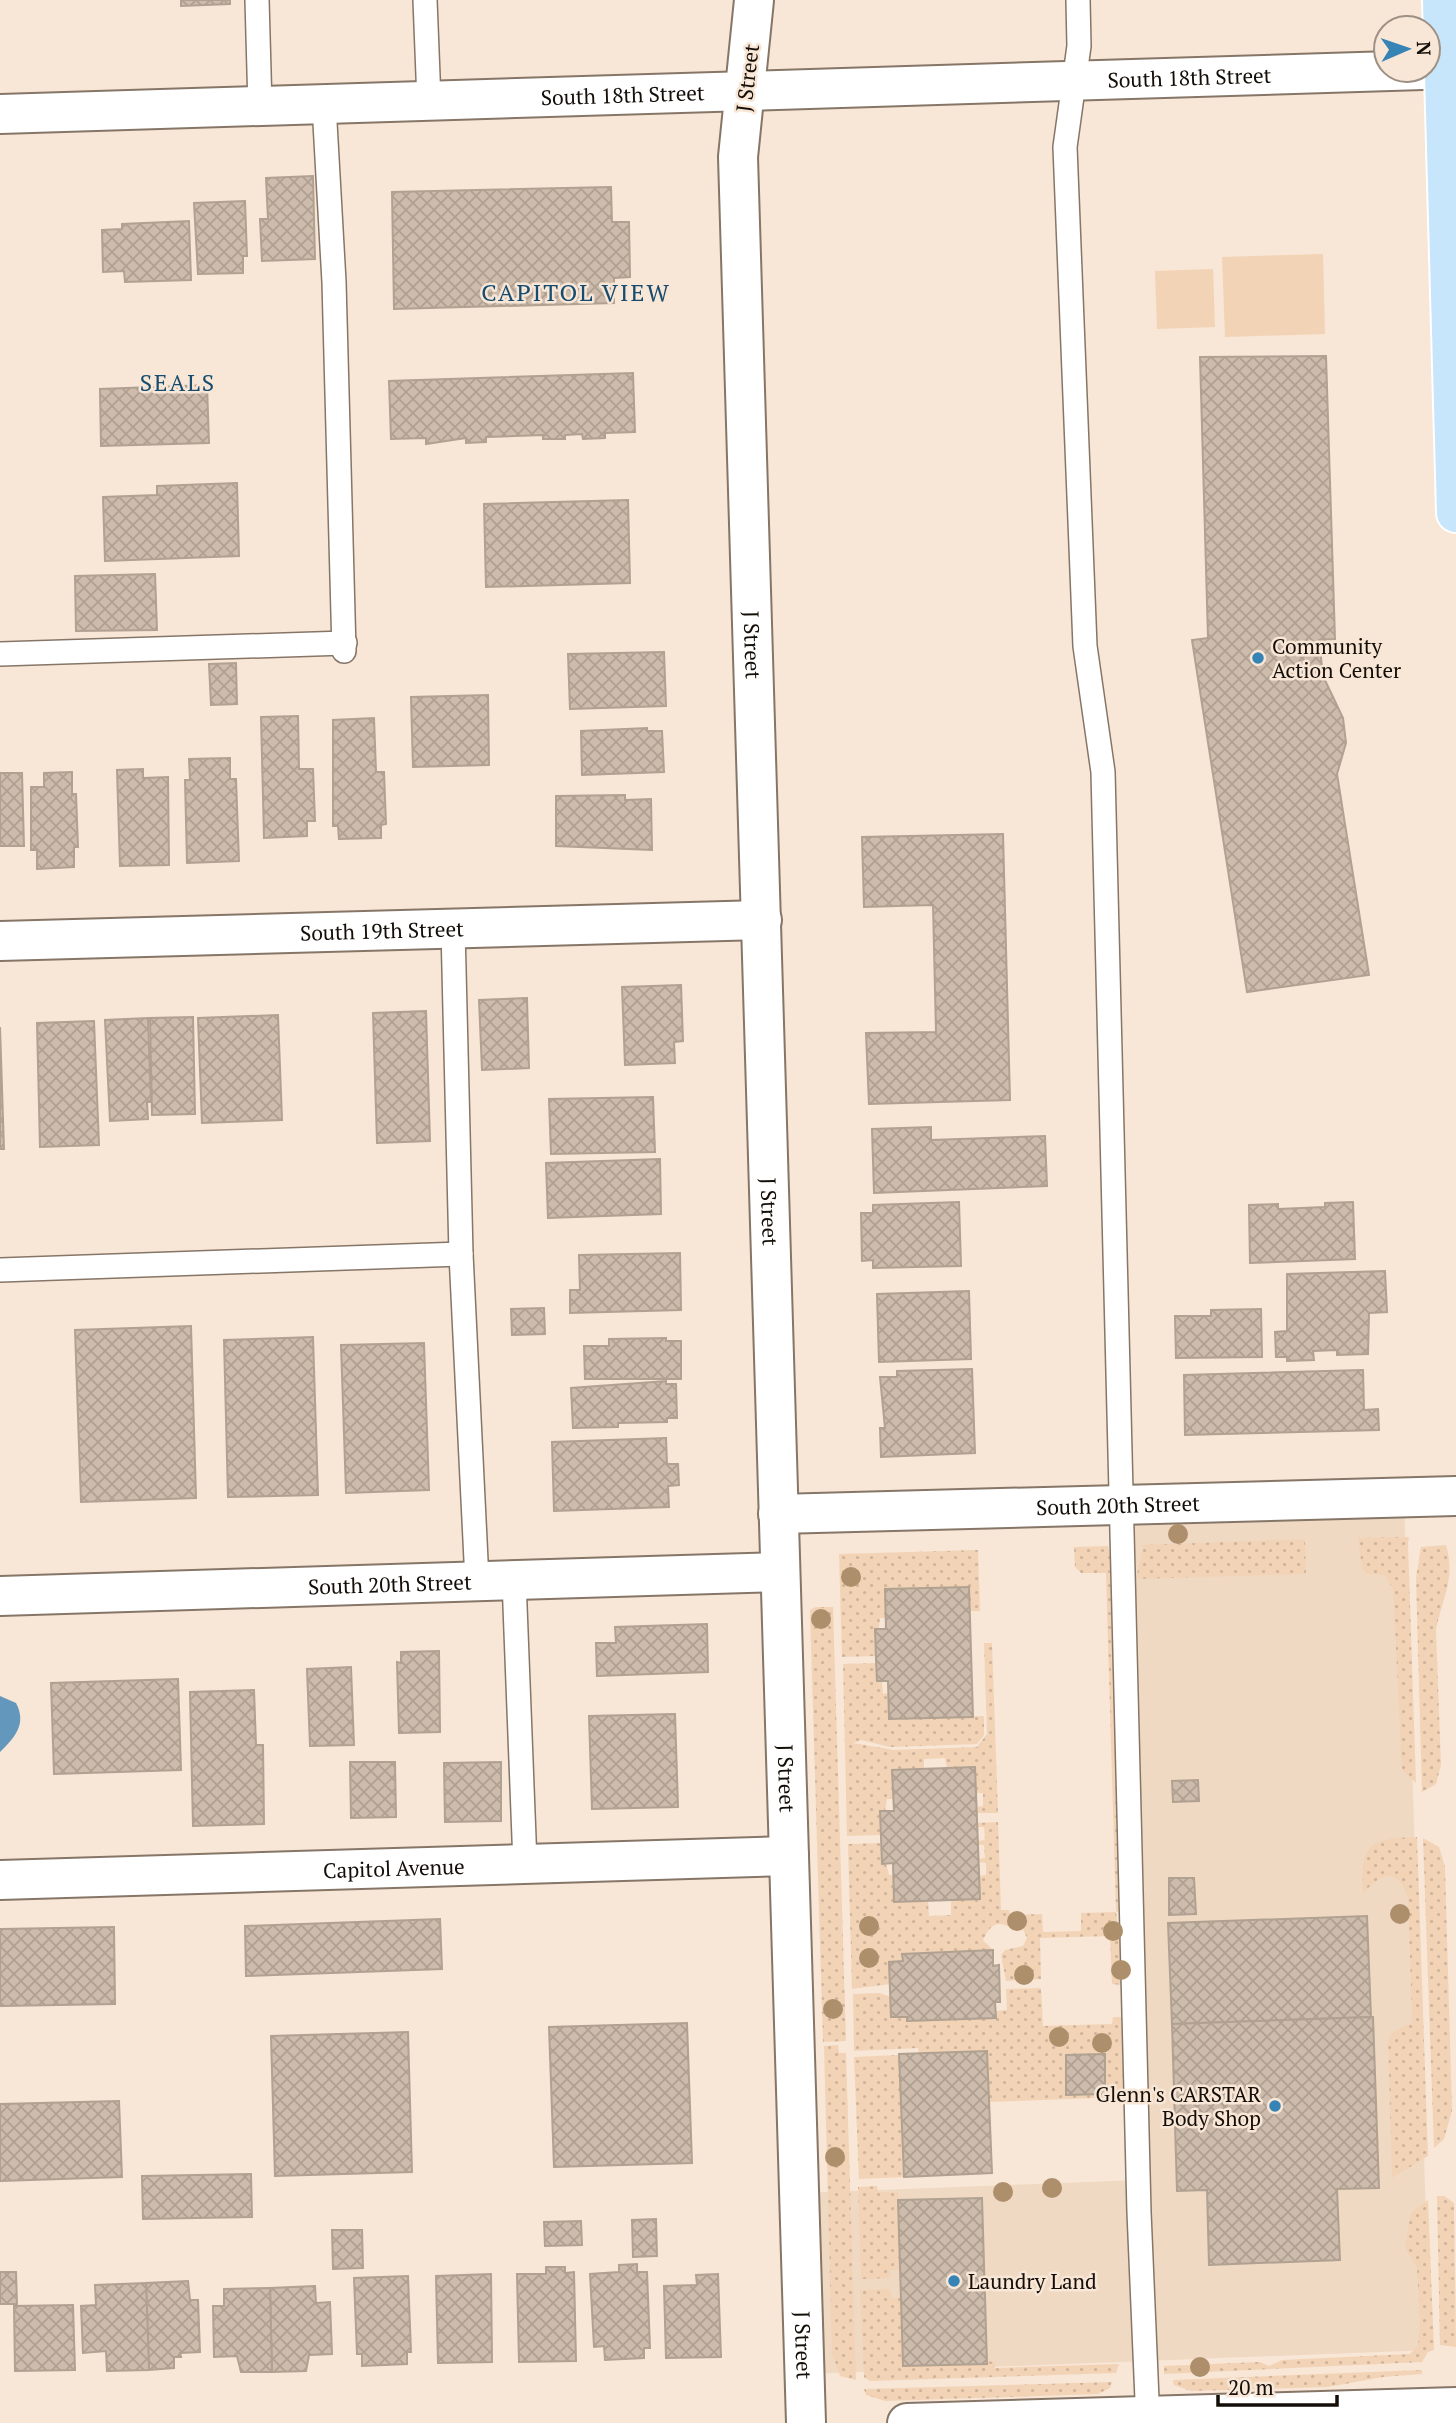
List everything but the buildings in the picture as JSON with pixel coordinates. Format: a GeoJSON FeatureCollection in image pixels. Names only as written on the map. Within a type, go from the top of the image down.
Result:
{"type":"FeatureCollection","features":[{"type":"Feature","properties":{"kind":"main road"},"geometry":{"type":"LineString","coordinates":[[1442,0],[1449,70],[1456,513]]}},
{"type":"Feature","properties":{"kind":"street","name":"J Street"},"geometry":{"type":"LineString","coordinates":[[754,0],[738,157],[806,2423]]}},
{"type":"Feature","properties":{"kind":"street","name":"South 18th Street"},"geometry":{"type":"LineString","coordinates":[[0,114],[1449,70]]}},
{"type":"Feature","properties":{"kind":"street","name":"South 19th Street"},"geometry":{"type":"LineString","coordinates":[[0,941],[762,920]]}},
{"type":"Feature","properties":{"kind":"street","name":"South 20th Street"},"geometry":{"type":"LineString","coordinates":[[778,1514],[1456,1496]]}},
{"type":"Feature","properties":{"kind":"street","name":"South 20th Street"},"geometry":{"type":"LineString","coordinates":[[0,1596],[779,1572]]}},
{"type":"Feature","properties":{"kind":"street","name":"Capitol Avenue"},"geometry":{"type":"LineString","coordinates":[[0,1880],[789,1856]]}},
{"type":"Feature","properties":{"kind":"street"},"geometry":{"type":"LineString","coordinates":[[907,2423],[1147,2419],[1456,2407]]}},
{"type":"Feature","properties":{"kind":"lane"},"geometry":{"type":"LineString","coordinates":[[257,0],[260,107]]}},
{"type":"Feature","properties":{"kind":"lane"},"geometry":{"type":"LineString","coordinates":[[425,0],[429,101]]}},
{"type":"Feature","properties":{"kind":"lane"},"geometry":{"type":"LineString","coordinates":[[1078,0],[1079,46],[1076,82],[1065,147],[1085,646],[1103,772],[1147,2419]]}},
{"type":"Feature","properties":{"kind":"lane"},"geometry":{"type":"LineString","coordinates":[[0,654],[344,647],[335,308],[324,105]]}},
{"type":"Feature","properties":{"kind":"lane"},"geometry":{"type":"LineString","coordinates":[[453,929],[461,1254],[525,1864]]}},
{"type":"Feature","properties":{"kind":"lane"},"geometry":{"type":"LineString","coordinates":[[0,1270],[461,1254]]}},
{"type":"Feature","properties":{"kind":"shaded area"},"geometry":{"type":"Polygon","coordinates":[[[1323,254],[1325,334],[1225,337],[1222,257],[1323,254]]]}},
{"type":"Feature","properties":{"kind":"shaded area"},"geometry":{"type":"Polygon","coordinates":[[[1213,269],[1215,327],[1157,329],[1155,271],[1213,269]]]}},
{"type":"Feature","properties":{"kind":"shaded area"},"geometry":{"type":"Polygon","coordinates":[[[1404,1498],[1430,2350],[805,2374],[799,2193],[1139,2180],[1122,1506],[1404,1498]]]}},
{"type":"Feature","properties":{"kind":"shaded area"},"geometry":{"type":"Polygon","coordinates":[[[1409,1537],[1416,1783],[1402,1770],[1393,1589],[1384,1575],[1367,1574],[1362,1568],[1358,1538],[1409,1537]]]}},
{"type":"Feature","properties":{"kind":"shaded area"},"geometry":{"type":"Polygon","coordinates":[[[1305,1539],[1306,1574],[1136,1579],[1143,1545],[1305,1539]]]}},
{"type":"Feature","properties":{"kind":"shaded area"},"geometry":{"type":"Polygon","coordinates":[[[1446,1545],[1449,1579],[1436,1630],[1441,1765],[1436,1784],[1422,1792],[1416,1578],[1421,1547],[1446,1545]]]}},
{"type":"Feature","properties":{"kind":"shaded area"},"geometry":{"type":"Polygon","coordinates":[[[1108,1546],[1113,1565],[1119,1911],[1116,1912],[1106,1573],[1081,1573],[1075,1567],[1074,1547],[1108,1546]]]}},
{"type":"Feature","properties":{"kind":"shaded area"},"geometry":{"type":"Polygon","coordinates":[[[978,1550],[980,1611],[970,1611],[885,1589],[886,1618],[880,1618],[876,1656],[842,1657],[839,1554],[978,1550]]]}},
{"type":"Feature","properties":{"kind":"shaded area"},"geometry":{"type":"Polygon","coordinates":[[[816,1607],[833,1607],[846,2041],[823,2042],[810,1610],[816,1607]]]}},
{"type":"Feature","properties":{"kind":"shaded area"},"geometry":{"type":"Polygon","coordinates":[[[984,1643],[992,1643],[998,1813],[977,1813],[976,1807],[983,1806],[983,1793],[976,1793],[947,1768],[945,1758],[924,1759],[924,1769],[894,1799],[887,1799],[881,1835],[847,1836],[843,1664],[876,1663],[877,1681],[882,1681],[883,1694],[889,1693],[890,1719],[984,1716],[984,1735],[977,1744],[890,1747],[861,1740],[853,1743],[894,1750],[977,1747],[987,1734],[984,1643]]]}},
{"type":"Feature","properties":{"kind":"shaded area"},"geometry":{"type":"Polygon","coordinates":[[[998,1822],[1001,1910],[1009,1910],[1010,1915],[1042,1914],[1043,1932],[1081,1931],[1081,1913],[1116,1912],[1125,1978],[1121,1985],[1112,1984],[1110,1936],[1040,1938],[1041,1979],[1006,1981],[1001,1955],[1005,1950],[1023,1946],[1027,1938],[1023,1929],[996,1924],[983,1940],[993,1950],[903,1954],[903,1961],[889,1962],[890,1984],[852,1989],[848,1844],[881,1843],[889,1875],[893,1875],[894,1902],[928,1901],[929,1916],[951,1915],[951,1900],[979,1899],[979,1876],[986,1875],[986,1863],[978,1862],[978,1859],[985,1858],[984,1845],[978,1845],[978,1841],[985,1840],[984,1827],[977,1827],[977,1823],[998,1822]]]}},
{"type":"Feature","properties":{"kind":"shaded area"},"geometry":{"type":"Polygon","coordinates":[[[1417,1837],[1428,2156],[1392,2178],[1388,2041],[1393,2032],[1411,2023],[1408,1900],[1400,1882],[1389,1876],[1376,1881],[1363,1894],[1363,1877],[1366,1854],[1377,1842],[1417,1837]]]}},
{"type":"Feature","properties":{"kind":"shaded area"},"geometry":{"type":"Polygon","coordinates":[[[1423,1838],[1439,1847],[1445,1867],[1452,2111],[1444,2139],[1434,2148],[1423,1838]]]}},
{"type":"Feature","properties":{"kind":"shaded area"},"geometry":{"type":"Polygon","coordinates":[[[1041,1988],[1043,2026],[1112,2024],[1113,2017],[1122,2017],[1123,2097],[989,2102],[987,2051],[919,2054],[918,2048],[854,2051],[853,1994],[879,1993],[891,1997],[891,2017],[907,2017],[908,2021],[995,2018],[995,2011],[1007,2010],[1006,1989],[1041,1988]]]}},
{"type":"Feature","properties":{"kind":"shaded area"},"geometry":{"type":"Polygon","coordinates":[[[838,2045],[839,2053],[846,2053],[856,2380],[840,2376],[832,2353],[824,2046],[838,2045]]]}},
{"type":"Feature","properties":{"kind":"shaded area"},"geometry":{"type":"Polygon","coordinates":[[[899,2055],[904,2177],[859,2179],[854,2057],[899,2055]]]}},
{"type":"Feature","properties":{"kind":"shaded area"},"geometry":{"type":"Polygon","coordinates":[[[877,2186],[878,2192],[898,2192],[900,2270],[890,2270],[890,2278],[861,2279],[858,2187],[877,2186]]]}},
{"type":"Feature","properties":{"kind":"shaded area"},"geometry":{"type":"Polygon","coordinates":[[[1437,2196],[1444,2196],[1454,2203],[1456,2347],[1440,2345],[1437,2196]]]}},
{"type":"Feature","properties":{"kind":"shaded area"},"geometry":{"type":"Polygon","coordinates":[[[1428,2200],[1434,2350],[1428,2352],[1422,2362],[1164,2374],[1164,2366],[1260,2362],[1269,2366],[1282,2360],[1410,2354],[1418,2345],[1420,2322],[1417,2268],[1405,2247],[1411,2212],[1428,2200]]]}},
{"type":"Feature","properties":{"kind":"shaded area"},"geometry":{"type":"Polygon","coordinates":[[[890,2289],[891,2298],[901,2298],[903,2366],[986,2364],[987,2361],[995,2362],[995,2368],[1119,2364],[1116,2373],[870,2381],[864,2377],[860,2290],[890,2289]]]}},
{"type":"Feature","properties":{"kind":"shaded area"},"geometry":{"type":"Polygon","coordinates":[[[1422,2370],[1422,2374],[1383,2377],[1328,2387],[1191,2391],[1174,2385],[1173,2380],[1422,2370]]]}},
{"type":"Feature","properties":{"kind":"shaded area"},"geometry":{"type":"Polygon","coordinates":[[[1112,2382],[1110,2388],[1098,2394],[885,2401],[866,2395],[864,2389],[1112,2382]]]}},
{"type":"Feature","properties":{"kind":"water"},"geometry":{"type":"Polygon","coordinates":[[[0,1696],[16,1703],[20,1724],[15,1735],[0,1752],[0,1696]]]}},
{"type":"Feature","properties":{"kind":"place","name":"Community Action Center"},"geometry":{"type":"Point","coordinates":[1258,658]}},
{"type":"Feature","properties":{"kind":"place","name":"Glenn's CARSTAR Body Shop"},"geometry":{"type":"Point","coordinates":[1275,2106]}},
{"type":"Feature","properties":{"kind":"place","name":"Laundry Land"},"geometry":{"type":"Point","coordinates":[954,2281]}},
{"type":"Feature","properties":{"kind":"district","name":"CAPITOL VIEW"},"geometry":{"type":"Point","coordinates":[576,292]}},
{"type":"Feature","properties":{"kind":"district","name":"SEALS"},"geometry":{"type":"Point","coordinates":[178,382]}}]}
